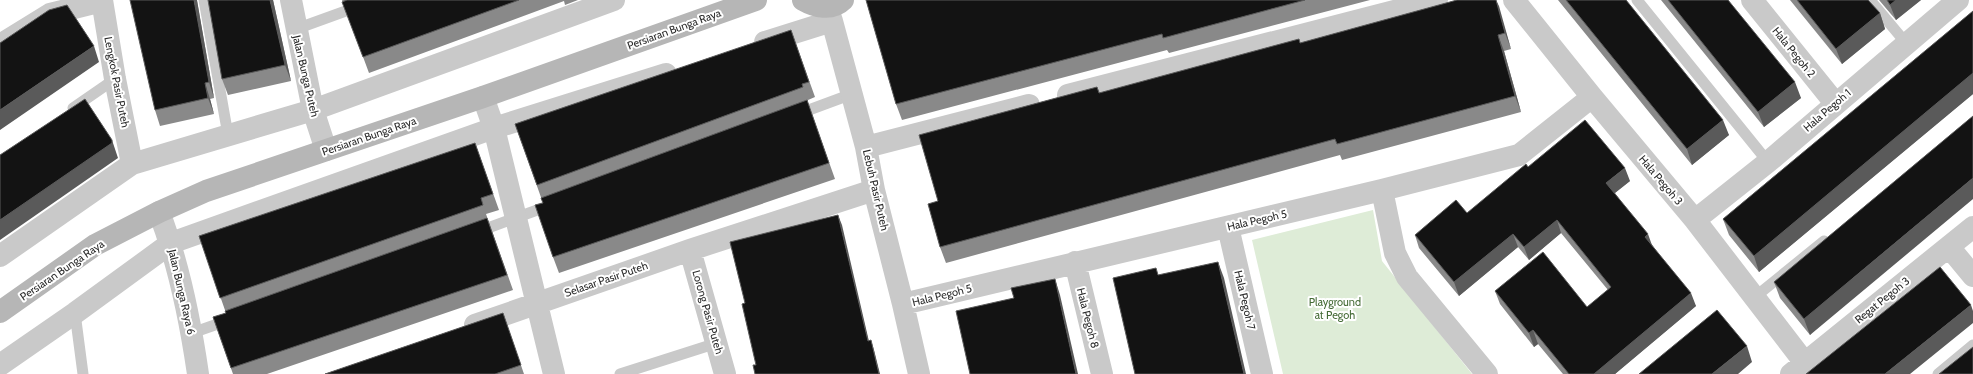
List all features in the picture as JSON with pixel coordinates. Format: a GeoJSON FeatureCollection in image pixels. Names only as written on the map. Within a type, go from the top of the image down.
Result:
{"type":"FeatureCollection","features":[{"type":"Feature","properties":{"kind":"street","name":"Jalan Bunga Puteh"},"geometry":{"type":"LineString","coordinates":[[291,0],[313,110],[326,150]]}},
{"type":"Feature","properties":{"kind":"street"},"geometry":{"type":"LineString","coordinates":[[0,256],[132,164],[313,110],[614,0]]}},
{"type":"Feature","properties":{"kind":"street","name":"Persiaran Bunga Raya"},"geometry":{"type":"LineString","coordinates":[[0,312],[95,245],[159,212],[206,191],[483,97],[756,0]]}},
{"type":"Feature","properties":{"kind":"street"},"geometry":{"type":"LineString","coordinates":[[803,0],[813,6],[834,9]]}},
{"type":"Feature","properties":{"kind":"street"},"geometry":{"type":"LineString","coordinates":[[866,147],[1437,0]]}},
{"type":"Feature","properties":{"kind":"street","name":"Hala Pegoh 3"},"geometry":{"type":"LineString","coordinates":[[1514,0],[1592,97],[1695,220],[1755,297],[1798,368]]}},
{"type":"Feature","properties":{"kind":"street","name":"Hala Pegoh 2"},"geometry":{"type":"LineString","coordinates":[[1752,0],[1835,103]]}},
{"type":"Feature","properties":{"kind":"street","name":"Hala Pegoh 1"},"geometry":{"type":"LineString","coordinates":[[1695,220],[1768,162],[1835,103],[1958,0]]}},
{"type":"Feature","properties":{"kind":"street"},"geometry":{"type":"LineString","coordinates":[[0,45],[50,14],[102,1]]}},
{"type":"Feature","properties":{"kind":"street","name":"Lengkok Pasir Puteh"},"geometry":{"type":"LineString","coordinates":[[102,1],[115,79],[132,164]]}},
{"type":"Feature","properties":{"kind":"street"},"geometry":{"type":"LineString","coordinates":[[750,47],[834,9]]}},
{"type":"Feature","properties":{"kind":"street","name":"Lebuh Pasir Puteh"},"geometry":{"type":"LineString","coordinates":[[834,9],[852,94],[866,147],[874,190],[919,374]]}},
{"type":"Feature","properties":{"kind":"street"},"geometry":{"type":"LineString","coordinates":[[0,365],[75,313],[171,243],[494,128],[682,68]]}},
{"type":"Feature","properties":{"kind":"street"},"geometry":{"type":"LineString","coordinates":[[483,97],[494,128],[554,374]]}},
{"type":"Feature","properties":{"kind":"street","name":"Hala Pegoh 5"},"geometry":{"type":"LineString","coordinates":[[903,304],[1382,190],[1519,155],[1592,97]]}},
{"type":"Feature","properties":{"kind":"street","name":"Selasar Pasir Puteh"},"geometry":{"type":"LineString","coordinates":[[456,332],[690,250],[874,190]]}},
{"type":"Feature","properties":{"kind":"street"},"geometry":{"type":"LineString","coordinates":[[1382,190],[1395,253],[1408,277],[1487,374]]}},
{"type":"Feature","properties":{"kind":"street","name":"Jalan Bunga Raya 6"},"geometry":{"type":"LineString","coordinates":[[159,212],[171,243],[192,333],[198,374]]}},
{"type":"Feature","properties":{"kind":"street","name":"Hala Pegoh 7"},"geometry":{"type":"LineString","coordinates":[[1228,227],[1262,374]]}},
{"type":"Feature","properties":{"kind":"street","name":"Regat Pegoh 3"},"geometry":{"type":"LineString","coordinates":[[1798,368],[1973,227]]}},
{"type":"Feature","properties":{"kind":"street"},"geometry":{"type":"LineString","coordinates":[[1949,247],[1973,276]]}},
{"type":"Feature","properties":{"kind":"street","name":"Lorong Pasir Puteh"},"geometry":{"type":"LineString","coordinates":[[690,250],[725,374]]}},
{"type":"Feature","properties":{"kind":"street","name":"Hala Pegoh 8"},"geometry":{"type":"LineString","coordinates":[[1075,262],[1102,374]]}},
{"type":"Feature","properties":{"kind":"lane"},"geometry":{"type":"LineString","coordinates":[[204,0],[228,135]]}},
{"type":"Feature","properties":{"kind":"lane"},"geometry":{"type":"LineString","coordinates":[[296,29],[376,0]]}},
{"type":"Feature","properties":{"kind":"lane"},"geometry":{"type":"LineString","coordinates":[[1637,0],[1768,162]]}},
{"type":"Feature","properties":{"kind":"lane"},"geometry":{"type":"LineString","coordinates":[[1870,0],[1906,44]]}},
{"type":"Feature","properties":{"kind":"lane"},"geometry":{"type":"LineString","coordinates":[[64,114],[115,79]]}},
{"type":"Feature","properties":{"kind":"lane"},"geometry":{"type":"LineString","coordinates":[[785,119],[852,94]]}},
{"type":"Feature","properties":{"kind":"lane"},"geometry":{"type":"LineString","coordinates":[[463,237],[561,201]]}},
{"type":"Feature","properties":{"kind":"lane"},"geometry":{"type":"LineString","coordinates":[[1755,297],[1834,233]]}},
{"type":"Feature","properties":{"kind":"lane"},"geometry":{"type":"LineString","coordinates":[[75,313],[83,374]]}},
{"type":"Feature","properties":{"kind":"lane"},"geometry":{"type":"LineString","coordinates":[[192,333],[238,317]]}},
{"type":"Feature","properties":{"kind":"lane"},"geometry":{"type":"LineString","coordinates":[[620,374],[717,343]]}},
{"type":"Feature","properties":{"kind":"lane"},"geometry":{"type":"LineString","coordinates":[[1938,374],[1973,345]]}},
{"type":"Feature","properties":{"kind":"green space","name":"Playground at Pegoh"},"geometry":{"type":"Polygon","coordinates":[[[1373,210],[1382,261],[1472,374],[1283,374],[1252,240],[1373,210]]]}},
{"type":"Feature","properties":{"kind":"building"},"geometry":{"type":"Polygon","coordinates":[[[130,0],[194,0],[209,82],[205,83],[208,98],[155,110],[130,0]]]}},
{"type":"Feature","properties":{"kind":"building"},"geometry":{"type":"Polygon","coordinates":[[[208,0],[270,0],[285,65],[222,79],[208,0]]]}},
{"type":"Feature","properties":{"kind":"building"},"geometry":{"type":"Polygon","coordinates":[[[347,0],[519,0],[363,57],[342,2],[347,0]]]}},
{"type":"Feature","properties":{"kind":"building"},"geometry":{"type":"Polygon","coordinates":[[[866,0],[1305,0],[1163,38],[1162,34],[896,104],[866,0]]]}},
{"type":"Feature","properties":{"kind":"building"},"geometry":{"type":"Polygon","coordinates":[[[1457,0],[1496,0],[1505,33],[1498,35],[1515,96],[1337,144],[1335,139],[940,247],[928,204],[938,201],[919,135],[1097,87],[1099,93],[1299,39],[1300,43],[1457,0]]]}},
{"type":"Feature","properties":{"kind":"building"},"geometry":{"type":"Polygon","coordinates":[[[1566,0],[1626,0],[1723,120],[1687,149],[1566,0]]]}},
{"type":"Feature","properties":{"kind":"building"},"geometry":{"type":"Polygon","coordinates":[[[1668,0],[1728,0],[1795,82],[1758,112],[1668,0]]]}},
{"type":"Feature","properties":{"kind":"building"},"geometry":{"type":"Polygon","coordinates":[[[1797,0],[1868,0],[1880,13],[1836,49],[1797,0]]]}},
{"type":"Feature","properties":{"kind":"building"},"geometry":{"type":"Polygon","coordinates":[[[1887,0],[1896,0],[1890,5],[1887,0]]]}},
{"type":"Feature","properties":{"kind":"building"},"geometry":{"type":"Polygon","coordinates":[[[67,5],[94,46],[0,110],[0,43],[49,10],[67,5]]]}},
{"type":"Feature","properties":{"kind":"building"},"geometry":{"type":"Polygon","coordinates":[[[1973,11],[1973,73],[1754,256],[1723,219],[1973,11]]]}},
{"type":"Feature","properties":{"kind":"building"},"geometry":{"type":"Polygon","coordinates":[[[791,30],[809,82],[802,84],[803,87],[537,185],[515,124],[791,30]]]}},
{"type":"Feature","properties":{"kind":"building"},"geometry":{"type":"Polygon","coordinates":[[[85,99],[112,140],[112,143],[0,220],[0,155],[85,99]]]}},
{"type":"Feature","properties":{"kind":"building"},"geometry":{"type":"Polygon","coordinates":[[[807,100],[829,163],[553,257],[535,205],[543,203],[541,198],[807,100]]]}},
{"type":"Feature","properties":{"kind":"building"},"geometry":{"type":"Polygon","coordinates":[[[1973,116],[1973,178],[1804,319],[1774,282],[1973,116]]]}},
{"type":"Feature","properties":{"kind":"building"},"geometry":{"type":"Polygon","coordinates":[[[1585,120],[1625,168],[1606,183],[1648,234],[1645,237],[1691,293],[1594,374],[1569,374],[1533,330],[1529,333],[1495,291],[1543,252],[1587,307],[1611,287],[1557,220],[1524,247],[1513,234],[1454,282],[1415,235],[1456,200],[1467,213],[1526,164],[1528,167],[1585,120]]]}},
{"type":"Feature","properties":{"kind":"building"},"geometry":{"type":"Polygon","coordinates":[[[475,143],[493,194],[481,198],[483,205],[220,298],[199,236],[475,143]]]}},
{"type":"Feature","properties":{"kind":"building"},"geometry":{"type":"Polygon","coordinates":[[[838,215],[868,341],[871,340],[879,374],[755,374],[753,365],[756,365],[742,304],[745,303],[730,242],[838,215]]]}},
{"type":"Feature","properties":{"kind":"building"},"geometry":{"type":"Polygon","coordinates":[[[487,218],[507,275],[231,368],[213,317],[226,313],[225,311],[487,218]]]}},
{"type":"Feature","properties":{"kind":"building"},"geometry":{"type":"Polygon","coordinates":[[[1218,262],[1244,374],[1135,374],[1113,278],[1156,268],[1158,275],[1218,262]]]}},
{"type":"Feature","properties":{"kind":"building"},"geometry":{"type":"Polygon","coordinates":[[[1940,267],[1971,305],[1885,374],[1806,374],[1940,267]]]}},
{"type":"Feature","properties":{"kind":"building"},"geometry":{"type":"Polygon","coordinates":[[[1055,279],[1076,374],[970,374],[956,311],[1014,298],[1011,288],[1055,279]]]}},
{"type":"Feature","properties":{"kind":"building"},"geometry":{"type":"Polygon","coordinates":[[[1717,310],[1747,346],[1712,374],[1639,374],[1717,310]]]}},
{"type":"Feature","properties":{"kind":"building"},"geometry":{"type":"Polygon","coordinates":[[[503,313],[521,365],[495,374],[325,374],[503,313]]]}},
{"type":"Feature","properties":{"kind":"building"},"geometry":{"type":"Polygon","coordinates":[[[1973,347],[1973,374],[1939,374],[1973,347]]]}}]}
